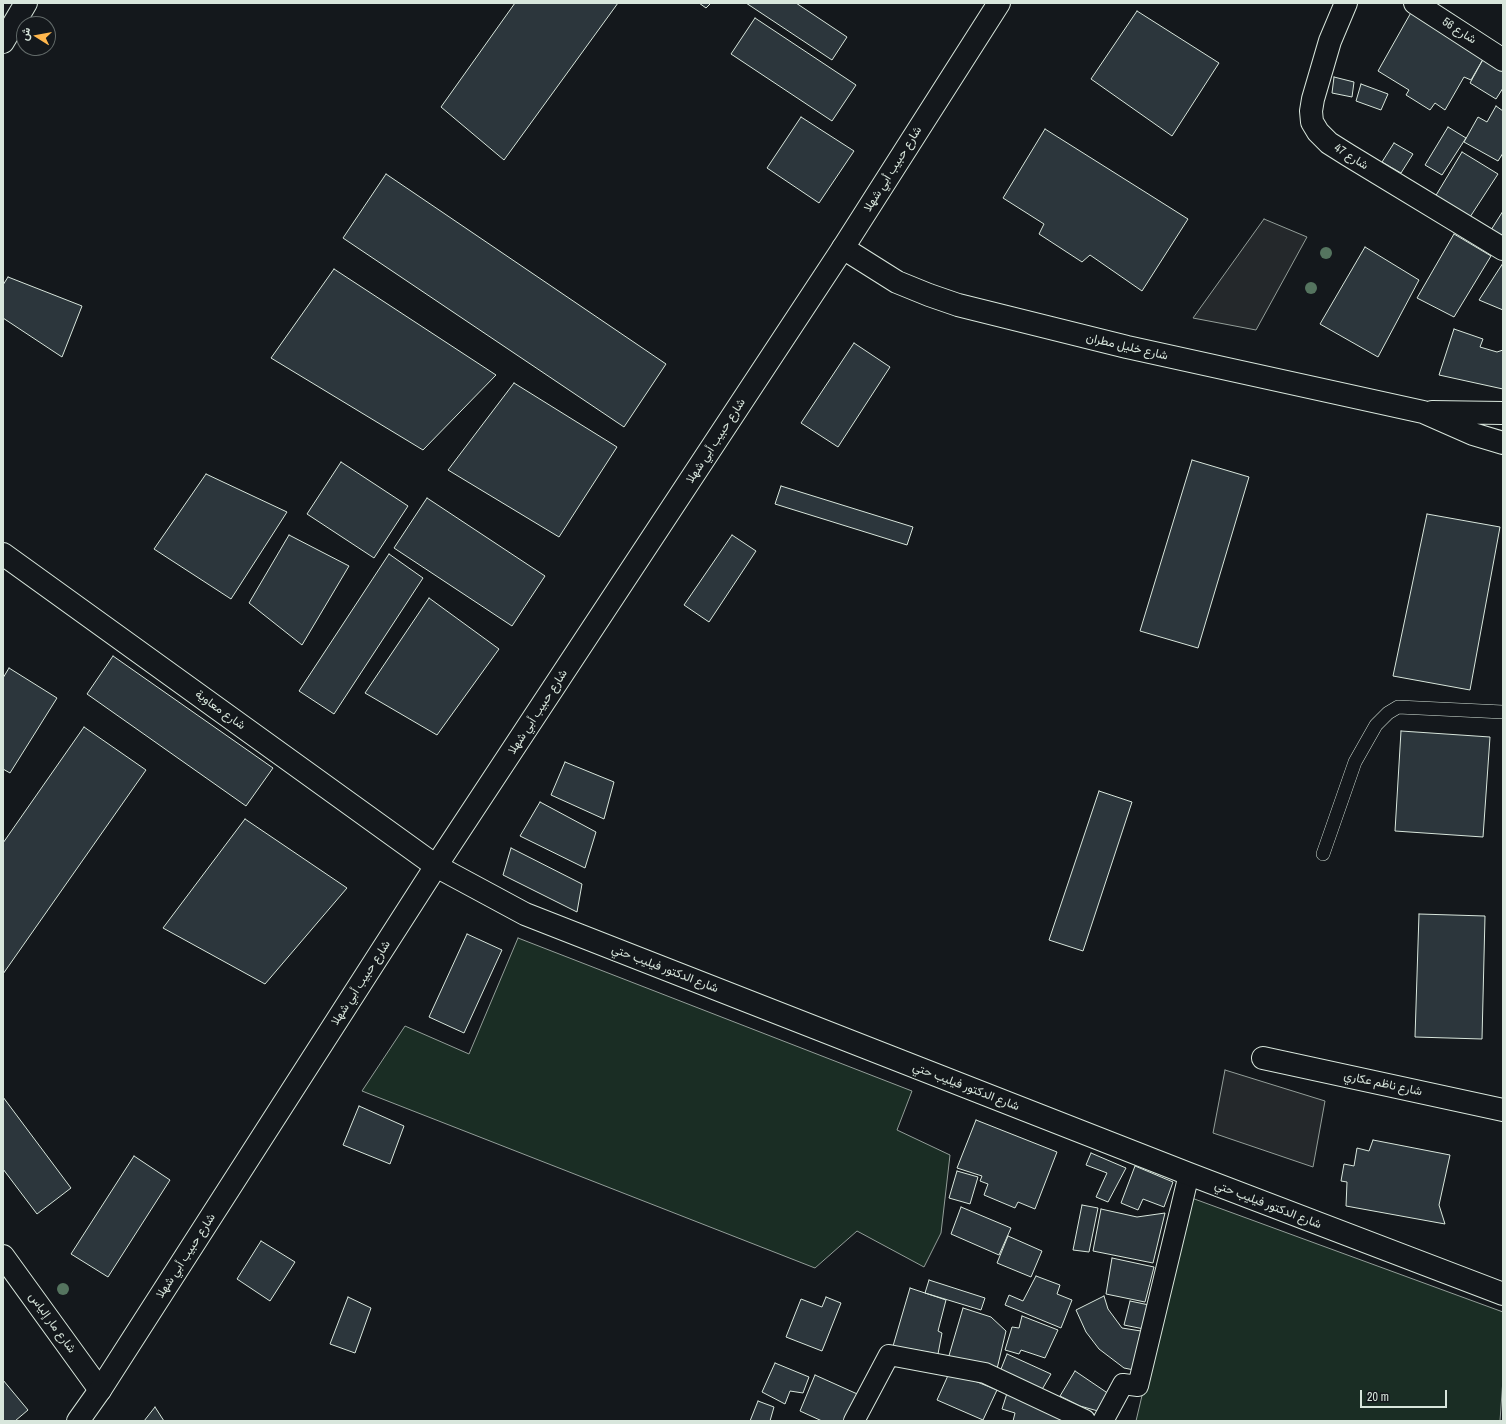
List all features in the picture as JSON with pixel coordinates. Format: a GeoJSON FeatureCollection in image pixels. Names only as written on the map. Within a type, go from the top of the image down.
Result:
{"type":"FeatureCollection","features":[{"type":"Feature","properties":{"kind":"street"},"geometry":{"type":"LineString","coordinates":[[3,42],[26,3]]}},
{"type":"Feature","properties":{"kind":"street","name":"شارع حبيب أبي شهلا"},"geometry":{"type":"LineString","coordinates":[[78,1421],[100,1390],[436,866],[843,248],[999,3]]}},
{"type":"Feature","properties":{"kind":"street","name":"شارع 47"},"geometry":{"type":"LineString","coordinates":[[1346,3],[1330,41],[1313,99],[1311,111],[1312,122],[1318,132],[1329,143],[1365,166],[1503,249]]}},
{"type":"Feature","properties":{"kind":"street","name":"شارع 56"},"geometry":{"type":"LineString","coordinates":[[1415,3],[1503,60]]}},
{"type":"Feature","properties":{"kind":"street","name":"شارع خليل مطران"},"geometry":{"type":"LineString","coordinates":[[843,248],[897,282],[929,296],[964,307],[1127,347],[1422,412],[1473,434],[1503,443]]}},
{"type":"Feature","properties":{"kind":"street","name":"شارع خليل مطران"},"geometry":{"type":"LineString","coordinates":[[1422,412],[1503,414]]}},
{"type":"Feature","properties":{"kind":"street","name":"شارع معاوية"},"geometry":{"type":"LineString","coordinates":[[3,554],[436,866]]}},
{"type":"Feature","properties":{"kind":"street","name":"شارع الدكتور فيليب حتي"},"geometry":{"type":"LineString","coordinates":[[436,866],[525,914],[1189,1174],[1503,1294]]}},
{"type":"Feature","properties":{"kind":"street","name":"شارع ناظم عكاري"},"geometry":{"type":"LineString","coordinates":[[1263,1058],[1503,1110]]}},
{"type":"Feature","properties":{"kind":"street"},"geometry":{"type":"LineString","coordinates":[[854,1421],[889,1355],[985,1373],[1090,1421],[1123,1384],[1138,1386],[1189,1174]]}},
{"type":"Feature","properties":{"kind":"street","name":"شارع مار إلياس"},"geometry":{"type":"LineString","coordinates":[[3,1256],[100,1390]]}},
{"type":"Feature","properties":{"kind":"lane"},"geometry":{"type":"LineString","coordinates":[[1323,854],[1355,762],[1376,725],[1388,713],[1398,707],[1503,712]]}},
{"type":"Feature","properties":{"kind":"green space"},"geometry":{"type":"Polygon","coordinates":[[[518,938],[912,1091],[897,1130],[950,1155],[941,1233],[924,1267],[857,1231],[815,1268],[362,1091],[405,1026],[469,1054],[518,938]]]}},
{"type":"Feature","properties":{"kind":"green space"},"geometry":{"type":"Polygon","coordinates":[[[1189,1197],[1503,1312],[1503,1379],[1500,1421],[1136,1421],[1189,1197]]]}},
{"type":"Feature","properties":{"kind":"shaded area"},"geometry":{"type":"Polygon","coordinates":[[[1264,219],[1307,237],[1256,330],[1193,318],[1264,219]]]}},
{"type":"Feature","properties":{"kind":"shaded area"},"geometry":{"type":"Polygon","coordinates":[[[1225,1070],[1325,1101],[1313,1167],[1213,1133],[1225,1070]]]}},
{"type":"Feature","properties":{"kind":"building"},"geometry":{"type":"Polygon","coordinates":[[[515,3],[618,3],[504,160],[441,107],[515,3]]]}},
{"type":"Feature","properties":{"kind":"building"},"geometry":{"type":"Polygon","coordinates":[[[699,3],[711,3],[706,8],[699,3]]]}},
{"type":"Feature","properties":{"kind":"building"},"geometry":{"type":"Polygon","coordinates":[[[746,3],[796,3],[847,37],[832,60],[746,3]]]}},
{"type":"Feature","properties":{"kind":"building"},"geometry":{"type":"Polygon","coordinates":[[[1413,9],[1486,54],[1471,80],[1464,77],[1445,110],[1435,103],[1430,110],[1406,95],[1409,90],[1378,71],[1413,9]]]}},
{"type":"Feature","properties":{"kind":"building"},"geometry":{"type":"Polygon","coordinates":[[[1137,11],[1219,63],[1172,136],[1091,79],[1137,11]]]}},
{"type":"Feature","properties":{"kind":"building"},"geometry":{"type":"Polygon","coordinates":[[[755,18],[856,85],[832,121],[731,54],[755,18]]]}},
{"type":"Feature","properties":{"kind":"building"},"geometry":{"type":"Polygon","coordinates":[[[1486,54],[1503,65],[1503,88],[1496,99],[1470,83],[1486,54]]]}},
{"type":"Feature","properties":{"kind":"building"},"geometry":{"type":"Polygon","coordinates":[[[1334,77],[1354,82],[1352,97],[1332,93],[1334,77]]]}},
{"type":"Feature","properties":{"kind":"building"},"geometry":{"type":"Polygon","coordinates":[[[1361,84],[1388,94],[1381,110],[1356,101],[1361,84]]]}},
{"type":"Feature","properties":{"kind":"building"},"geometry":{"type":"Polygon","coordinates":[[[1496,106],[1503,111],[1503,153],[1498,161],[1464,142],[1478,117],[1487,122],[1496,106]]]}},
{"type":"Feature","properties":{"kind":"building"},"geometry":{"type":"Polygon","coordinates":[[[801,117],[854,151],[819,203],[767,168],[801,117]]]}},
{"type":"Feature","properties":{"kind":"building"},"geometry":{"type":"Polygon","coordinates":[[[1448,127],[1466,138],[1442,175],[1425,165],[1448,127]]]}},
{"type":"Feature","properties":{"kind":"building"},"geometry":{"type":"Polygon","coordinates":[[[1045,129],[1188,219],[1142,291],[1090,255],[1082,262],[1039,234],[1044,224],[1003,198],[1045,129]]]}},
{"type":"Feature","properties":{"kind":"building"},"geometry":{"type":"Polygon","coordinates":[[[1394,143],[1413,154],[1401,173],[1382,162],[1394,143]]]}},
{"type":"Feature","properties":{"kind":"building"},"geometry":{"type":"Polygon","coordinates":[[[1462,152],[1498,174],[1470,217],[1435,197],[1462,152]]]}},
{"type":"Feature","properties":{"kind":"building"},"geometry":{"type":"Polygon","coordinates":[[[386,174],[666,364],[624,427],[343,238],[386,174]]]}},
{"type":"Feature","properties":{"kind":"building"},"geometry":{"type":"Polygon","coordinates":[[[1503,211],[1503,237],[1491,230],[1503,211]]]}},
{"type":"Feature","properties":{"kind":"building"},"geometry":{"type":"Polygon","coordinates":[[[1454,234],[1491,256],[1454,317],[1417,298],[1454,234]]]}},
{"type":"Feature","properties":{"kind":"building"},"geometry":{"type":"Polygon","coordinates":[[[1365,247],[1419,280],[1378,357],[1320,324],[1365,247]]]}},
{"type":"Feature","properties":{"kind":"building"},"geometry":{"type":"Polygon","coordinates":[[[1503,263],[1503,310],[1479,300],[1503,263]]]}},
{"type":"Feature","properties":{"kind":"building"},"geometry":{"type":"Polygon","coordinates":[[[334,269],[496,375],[423,450],[271,358],[334,269]]]}},
{"type":"Feature","properties":{"kind":"building"},"geometry":{"type":"Polygon","coordinates":[[[8,277],[82,306],[62,357],[3,318],[3,285],[8,277]]]}},
{"type":"Feature","properties":{"kind":"building"},"geometry":{"type":"Polygon","coordinates":[[[1454,329],[1483,339],[1480,347],[1497,352],[1503,350],[1503,389],[1439,375],[1454,329]]]}},
{"type":"Feature","properties":{"kind":"building"},"geometry":{"type":"Polygon","coordinates":[[[854,343],[890,367],[838,447],[801,423],[854,343]]]}},
{"type":"Feature","properties":{"kind":"building"},"geometry":{"type":"Polygon","coordinates":[[[514,383],[617,447],[559,537],[448,470],[514,383]]]}},
{"type":"Feature","properties":{"kind":"building"},"geometry":{"type":"Polygon","coordinates":[[[1192,460],[1249,477],[1198,648],[1140,631],[1192,460]]]}},
{"type":"Feature","properties":{"kind":"building"},"geometry":{"type":"Polygon","coordinates":[[[341,462],[408,506],[374,558],[307,514],[341,462]]]}},
{"type":"Feature","properties":{"kind":"building"},"geometry":{"type":"Polygon","coordinates":[[[206,474],[287,512],[231,599],[154,549],[206,474]]]}},
{"type":"Feature","properties":{"kind":"building"},"geometry":{"type":"Polygon","coordinates":[[[781,486],[913,527],[907,545],[775,504],[781,486]]]}},
{"type":"Feature","properties":{"kind":"building"},"geometry":{"type":"Polygon","coordinates":[[[427,498],[545,576],[512,626],[394,548],[427,498]]]}},
{"type":"Feature","properties":{"kind":"building"},"geometry":{"type":"Polygon","coordinates":[[[1427,514],[1500,527],[1470,690],[1393,676],[1427,514]]]}},
{"type":"Feature","properties":{"kind":"building"},"geometry":{"type":"Polygon","coordinates":[[[289,535],[349,566],[302,645],[249,603],[289,535]]]}},
{"type":"Feature","properties":{"kind":"building"},"geometry":{"type":"Polygon","coordinates":[[[732,535],[756,551],[709,622],[684,605],[732,535]]]}},
{"type":"Feature","properties":{"kind":"building"},"geometry":{"type":"Polygon","coordinates":[[[389,554],[423,578],[334,714],[299,691],[389,554]]]}},
{"type":"Feature","properties":{"kind":"building"},"geometry":{"type":"Polygon","coordinates":[[[429,598],[499,649],[437,735],[365,693],[429,598]]]}},
{"type":"Feature","properties":{"kind":"building"},"geometry":{"type":"Polygon","coordinates":[[[113,656],[273,768],[246,806],[87,694],[113,656]]]}},
{"type":"Feature","properties":{"kind":"building"},"geometry":{"type":"Polygon","coordinates":[[[9,668],[57,698],[10,773],[3,769],[3,678],[9,668]]]}},
{"type":"Feature","properties":{"kind":"building"},"geometry":{"type":"Polygon","coordinates":[[[84,727],[146,770],[3,974],[3,843],[84,727]]]}},
{"type":"Feature","properties":{"kind":"building"},"geometry":{"type":"Polygon","coordinates":[[[1401,731],[1490,737],[1483,837],[1395,831],[1401,731]]]}},
{"type":"Feature","properties":{"kind":"building"},"geometry":{"type":"Polygon","coordinates":[[[565,762],[614,782],[604,819],[551,795],[565,762]]]}},
{"type":"Feature","properties":{"kind":"building"},"geometry":{"type":"Polygon","coordinates":[[[1099,791],[1132,802],[1083,951],[1049,940],[1099,791]]]}},
{"type":"Feature","properties":{"kind":"building"},"geometry":{"type":"Polygon","coordinates":[[[540,802],[596,832],[585,868],[520,836],[540,802]]]}},
{"type":"Feature","properties":{"kind":"building"},"geometry":{"type":"Polygon","coordinates":[[[245,819],[347,888],[265,984],[163,928],[245,819]]]}},
{"type":"Feature","properties":{"kind":"building"},"geometry":{"type":"Polygon","coordinates":[[[511,848],[582,884],[577,912],[503,875],[511,848]]]}},
{"type":"Feature","properties":{"kind":"building"},"geometry":{"type":"Polygon","coordinates":[[[1419,914],[1485,916],[1482,1039],[1415,1037],[1419,914]]]}},
{"type":"Feature","properties":{"kind":"building"},"geometry":{"type":"Polygon","coordinates":[[[467,934],[502,950],[464,1033],[429,1017],[467,934]]]}},
{"type":"Feature","properties":{"kind":"building"},"geometry":{"type":"Polygon","coordinates":[[[3,1097],[71,1188],[37,1214],[3,1169],[3,1097]]]}},
{"type":"Feature","properties":{"kind":"building"},"geometry":{"type":"Polygon","coordinates":[[[359,1106],[404,1126],[390,1164],[343,1145],[359,1106]]]}},
{"type":"Feature","properties":{"kind":"building"},"geometry":{"type":"Polygon","coordinates":[[[976,1120],[1057,1152],[1035,1209],[1018,1202],[1015,1208],[984,1195],[988,1184],[980,1181],[982,1176],[957,1168],[976,1120]]]}},
{"type":"Feature","properties":{"kind":"building"},"geometry":{"type":"Polygon","coordinates":[[[1373,1140],[1450,1155],[1439,1205],[1445,1224],[1346,1206],[1347,1182],[1341,1181],[1344,1164],[1354,1166],[1357,1148],[1369,1151],[1373,1140]]]}},
{"type":"Feature","properties":{"kind":"building"},"geometry":{"type":"Polygon","coordinates":[[[1091,1153],[1126,1168],[1108,1202],[1096,1197],[1107,1173],[1086,1165],[1091,1153]]]}},
{"type":"Feature","properties":{"kind":"building"},"geometry":{"type":"Polygon","coordinates":[[[134,1156],[170,1180],[108,1277],[71,1254],[134,1156]]]}},
{"type":"Feature","properties":{"kind":"building"},"geometry":{"type":"Polygon","coordinates":[[[1135,1166],[1173,1182],[1164,1207],[1143,1199],[1138,1210],[1121,1203],[1135,1166]]]}},
{"type":"Feature","properties":{"kind":"building"},"geometry":{"type":"Polygon","coordinates":[[[957,1171],[978,1177],[970,1204],[949,1198],[957,1171]]]}},
{"type":"Feature","properties":{"kind":"building"},"geometry":{"type":"Polygon","coordinates":[[[1082,1205],[1098,1208],[1089,1252],[1073,1250],[1082,1205]]]}},
{"type":"Feature","properties":{"kind":"building"},"geometry":{"type":"Polygon","coordinates":[[[961,1207],[1011,1228],[999,1255],[951,1234],[961,1207]]]}},
{"type":"Feature","properties":{"kind":"building"},"geometry":{"type":"Polygon","coordinates":[[[1101,1209],[1137,1217],[1165,1213],[1153,1263],[1093,1251],[1101,1209]]]}},
{"type":"Feature","properties":{"kind":"building"},"geometry":{"type":"Polygon","coordinates":[[[1008,1236],[1042,1251],[1031,1277],[997,1263],[1008,1236]]]}},
{"type":"Feature","properties":{"kind":"building"},"geometry":{"type":"Polygon","coordinates":[[[261,1241],[295,1262],[270,1301],[237,1279],[261,1241]]]}},
{"type":"Feature","properties":{"kind":"building"},"geometry":{"type":"Polygon","coordinates":[[[1112,1258],[1154,1267],[1145,1302],[1106,1294],[1112,1258]]]}},
{"type":"Feature","properties":{"kind":"building"},"geometry":{"type":"Polygon","coordinates":[[[1036,1276],[1060,1285],[1057,1294],[1072,1300],[1061,1328],[1005,1305],[1009,1295],[1023,1301],[1036,1276]]]}},
{"type":"Feature","properties":{"kind":"building"},"geometry":{"type":"Polygon","coordinates":[[[929,1280],[985,1298],[981,1310],[925,1293],[929,1280]]]}},
{"type":"Feature","properties":{"kind":"building"},"geometry":{"type":"Polygon","coordinates":[[[910,1288],[946,1300],[938,1331],[942,1333],[938,1354],[893,1346],[910,1288]]]}},
{"type":"Feature","properties":{"kind":"building"},"geometry":{"type":"Polygon","coordinates":[[[1104,1296],[1108,1309],[1122,1328],[1141,1331],[1134,1370],[1124,1368],[1099,1349],[1086,1332],[1076,1310],[1104,1296]]]}},
{"type":"Feature","properties":{"kind":"building"},"geometry":{"type":"Polygon","coordinates":[[[348,1297],[371,1308],[355,1353],[330,1344],[348,1297]]]}},
{"type":"Feature","properties":{"kind":"building"},"geometry":{"type":"Polygon","coordinates":[[[826,1297],[841,1303],[822,1351],[786,1337],[801,1299],[822,1307],[826,1297]]]}},
{"type":"Feature","properties":{"kind":"building"},"geometry":{"type":"Polygon","coordinates":[[[1130,1301],[1149,1305],[1144,1329],[1124,1325],[1130,1301]]]}},
{"type":"Feature","properties":{"kind":"building"},"geometry":{"type":"Polygon","coordinates":[[[963,1308],[991,1317],[1006,1331],[996,1373],[948,1359],[963,1308]]]}},
{"type":"Feature","properties":{"kind":"building"},"geometry":{"type":"Polygon","coordinates":[[[1022,1316],[1058,1330],[1045,1358],[1021,1350],[1019,1354],[1005,1350],[1012,1327],[1019,1328],[1022,1316]]]}},
{"type":"Feature","properties":{"kind":"building"},"geometry":{"type":"Polygon","coordinates":[[[1007,1354],[1051,1374],[1040,1393],[999,1374],[1007,1354]]]}},
{"type":"Feature","properties":{"kind":"building"},"geometry":{"type":"Polygon","coordinates":[[[775,1363],[809,1377],[803,1393],[790,1391],[785,1404],[762,1392],[775,1363]]]}},
{"type":"Feature","properties":{"kind":"building"},"geometry":{"type":"Polygon","coordinates":[[[950,1371],[997,1390],[983,1420],[937,1400],[950,1371]]]}},
{"type":"Feature","properties":{"kind":"building"},"geometry":{"type":"Polygon","coordinates":[[[1075,1371],[1109,1394],[1098,1411],[1080,1406],[1060,1396],[1075,1371]]]}},
{"type":"Feature","properties":{"kind":"building"},"geometry":{"type":"Polygon","coordinates":[[[815,1375],[864,1397],[852,1421],[822,1421],[800,1411],[815,1375]]]}},
{"type":"Feature","properties":{"kind":"building"},"geometry":{"type":"Polygon","coordinates":[[[3,1380],[28,1410],[15,1421],[3,1421],[3,1380]]]}},
{"type":"Feature","properties":{"kind":"building"},"geometry":{"type":"Polygon","coordinates":[[[1009,1387],[1080,1421],[1013,1421],[1015,1413],[1002,1409],[1009,1387]]]}},
{"type":"Feature","properties":{"kind":"building"},"geometry":{"type":"Polygon","coordinates":[[[758,1401],[774,1407],[770,1421],[750,1421],[758,1401]]]}},
{"type":"Feature","properties":{"kind":"building"},"geometry":{"type":"Polygon","coordinates":[[[155,1407],[164,1421],[144,1421],[155,1407]]]}}]}
